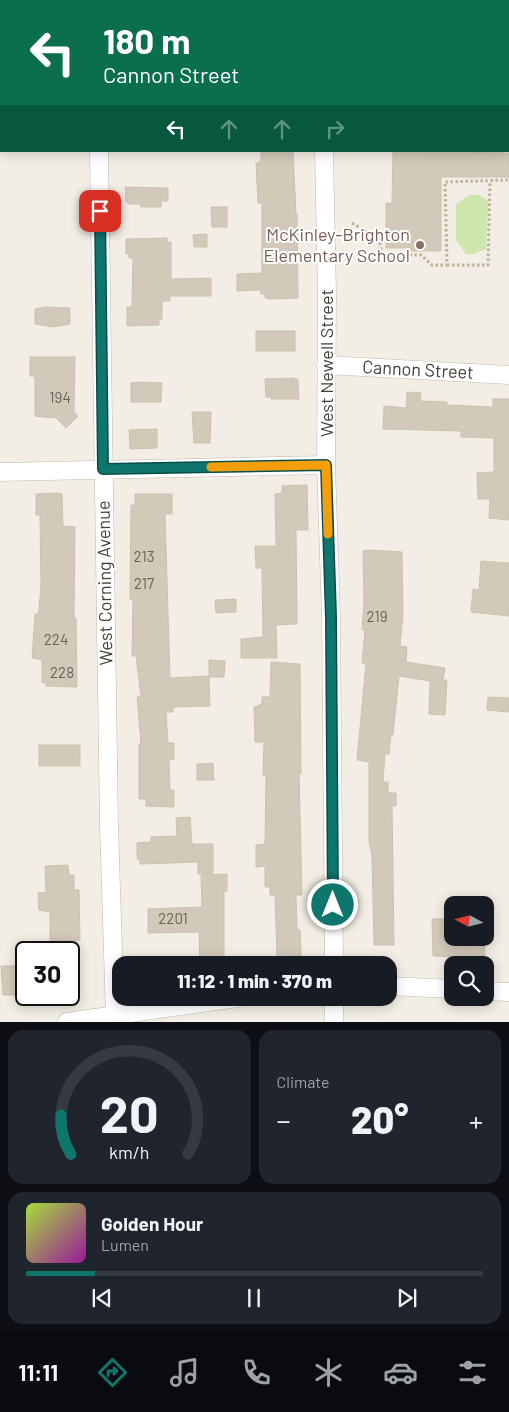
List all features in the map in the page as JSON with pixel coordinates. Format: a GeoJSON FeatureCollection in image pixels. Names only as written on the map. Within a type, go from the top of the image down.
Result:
{"type":"FeatureCollection","features":[{"type":"Feature","properties":{"kind":"street","name":"West Corning Avenue"},"geometry":{"type":"LineString","coordinates":[[99,152],[103,469],[114,1015]]}},
{"type":"Feature","properties":{"kind":"street","name":"West Newell Street"},"geometry":{"type":"LineString","coordinates":[[324,152],[326,465],[331,617],[334,956]]}},
{"type":"Feature","properties":{"kind":"street","name":"Cannon Street"},"geometry":{"type":"LineString","coordinates":[[326,365],[509,375]]}},
{"type":"Feature","properties":{"kind":"street"},"geometry":{"type":"LineString","coordinates":[[0,472],[326,465]]}},
{"type":"Feature","properties":{"kind":"street"},"geometry":{"type":"LineString","coordinates":[[397,986],[444,989]]}},
{"type":"Feature","properties":{"kind":"street"},"geometry":{"type":"LineString","coordinates":[[494,991],[509,992]]}},
{"type":"Feature","properties":{"kind":"street"},"geometry":{"type":"LineString","coordinates":[[67,1022],[179,1006]]}},
{"type":"Feature","properties":{"kind":"street"},"geometry":{"type":"LineString","coordinates":[[334,1006],[334,1022]]}},
{"type":"Feature","properties":{"kind":"path"},"geometry":{"type":"LineString","coordinates":[[447,265],[445,182],[509,180]]}},
{"type":"Feature","properties":{"kind":"path"},"geometry":{"type":"LineString","coordinates":[[352,223],[379,239],[382,255],[421,255],[432,265],[488,265],[490,181]]}},
{"type":"Feature","properties":{"kind":"green space"},"geometry":{"type":"Polygon","coordinates":[[[470,195],[479,195],[488,201],[486,249],[473,254],[466,254],[456,240],[456,204],[470,195]]]}},
{"type":"Feature","properties":{"kind":"building"},"geometry":{"type":"Polygon","coordinates":[[[261,152],[293,152],[297,214],[298,298],[271,299],[265,298],[265,294],[261,294],[260,290],[237,291],[237,274],[262,273],[262,203],[258,203],[256,163],[259,163],[261,152]]]}},
{"type":"Feature","properties":{"kind":"building"},"geometry":{"type":"Polygon","coordinates":[[[393,152],[509,153],[509,177],[441,177],[441,251],[408,251],[408,248],[386,248],[386,203],[392,203],[393,152]]]}},
{"type":"Feature","properties":{"kind":"building"},"geometry":{"type":"Polygon","coordinates":[[[125,187],[168,188],[168,201],[161,201],[161,207],[141,207],[140,204],[130,204],[126,202],[125,187]]]}},
{"type":"Feature","properties":{"kind":"building"},"geometry":{"type":"Polygon","coordinates":[[[211,207],[227,207],[227,227],[212,227],[211,207]]]}},
{"type":"Feature","properties":{"kind":"building"},"geometry":{"type":"Polygon","coordinates":[[[207,234],[207,247],[194,247],[193,235],[207,234]]]}},
{"type":"Feature","properties":{"kind":"building"},"geometry":{"type":"Polygon","coordinates":[[[167,238],[167,242],[171,242],[171,279],[211,278],[211,296],[170,296],[170,301],[162,301],[162,319],[159,319],[159,325],[127,326],[127,307],[132,307],[133,258],[129,258],[129,254],[126,254],[126,239],[167,238]]]}},
{"type":"Feature","properties":{"kind":"building"},"geometry":{"type":"Polygon","coordinates":[[[46,307],[70,308],[70,324],[53,327],[35,324],[35,309],[46,307]]]}},
{"type":"Feature","properties":{"kind":"building"},"geometry":{"type":"Polygon","coordinates":[[[256,331],[295,331],[295,351],[256,351],[256,331]]]}},
{"type":"Feature","properties":{"kind":"building"},"geometry":{"type":"Polygon","coordinates":[[[30,357],[75,357],[74,412],[78,416],[66,428],[56,418],[35,416],[35,376],[30,376],[30,357]]]}},
{"type":"Feature","properties":{"kind":"building"},"geometry":{"type":"Polygon","coordinates":[[[293,378],[298,380],[299,399],[271,399],[271,397],[266,397],[265,379],[293,378]]]}},
{"type":"Feature","properties":{"kind":"building"},"geometry":{"type":"Polygon","coordinates":[[[131,383],[162,383],[161,402],[131,402],[131,383]]]}},
{"type":"Feature","properties":{"kind":"building"},"geometry":{"type":"Polygon","coordinates":[[[407,392],[421,393],[420,401],[447,402],[447,405],[493,407],[493,399],[509,399],[509,520],[489,518],[490,499],[478,499],[477,473],[494,472],[494,438],[461,437],[461,431],[383,429],[384,406],[406,408],[407,392]]]}},
{"type":"Feature","properties":{"kind":"building"},"geometry":{"type":"Polygon","coordinates":[[[192,412],[211,412],[210,443],[194,443],[192,412]]]}},
{"type":"Feature","properties":{"kind":"building"},"geometry":{"type":"Polygon","coordinates":[[[157,429],[157,448],[130,449],[129,430],[157,429]]]}},
{"type":"Feature","properties":{"kind":"building"},"geometry":{"type":"Polygon","coordinates":[[[307,485],[308,530],[296,530],[297,624],[276,625],[277,658],[241,658],[241,639],[263,637],[262,568],[256,568],[255,546],[276,546],[275,494],[282,493],[282,486],[307,485]]]}},
{"type":"Feature","properties":{"kind":"building"},"geometry":{"type":"Polygon","coordinates":[[[36,494],[62,494],[63,526],[75,527],[74,618],[76,618],[77,687],[46,686],[46,683],[42,683],[42,660],[32,658],[35,614],[38,614],[39,610],[41,586],[40,515],[36,515],[36,494]]]}},
{"type":"Feature","properties":{"kind":"building"},"geometry":{"type":"Polygon","coordinates":[[[135,494],[172,494],[172,514],[165,514],[170,678],[209,676],[209,660],[225,661],[224,677],[209,677],[210,706],[173,707],[173,712],[166,712],[168,743],[174,743],[174,759],[169,760],[170,790],[174,790],[174,807],[146,806],[146,799],[139,799],[139,744],[141,744],[137,697],[141,697],[136,656],[132,656],[133,599],[130,599],[131,505],[135,505],[135,494]]]}},
{"type":"Feature","properties":{"kind":"building"},"geometry":{"type":"Polygon","coordinates":[[[363,551],[402,552],[403,615],[400,646],[407,647],[406,662],[445,668],[443,680],[447,680],[445,715],[429,714],[430,681],[399,676],[393,735],[391,734],[389,754],[385,754],[383,782],[388,782],[388,793],[396,793],[396,806],[392,806],[394,945],[374,945],[372,856],[369,841],[369,762],[357,760],[366,663],[362,663],[365,630],[362,630],[364,602],[363,551]]]}},
{"type":"Feature","properties":{"kind":"building"},"geometry":{"type":"Polygon","coordinates":[[[481,561],[509,563],[509,616],[471,612],[473,589],[479,590],[481,561]]]}},
{"type":"Feature","properties":{"kind":"building"},"geometry":{"type":"Polygon","coordinates":[[[236,599],[236,612],[216,613],[215,600],[236,599]]]}},
{"type":"Feature","properties":{"kind":"building"},"geometry":{"type":"Polygon","coordinates":[[[271,662],[300,664],[301,774],[299,774],[302,895],[296,895],[297,930],[300,930],[301,956],[277,956],[275,895],[270,895],[270,887],[265,887],[265,866],[256,867],[256,845],[265,844],[266,775],[263,775],[264,742],[255,742],[254,707],[262,704],[262,697],[270,697],[271,662]]]}},
{"type":"Feature","properties":{"kind":"building"},"geometry":{"type":"Polygon","coordinates":[[[488,697],[509,698],[509,712],[487,710],[488,697]]]}},
{"type":"Feature","properties":{"kind":"building"},"geometry":{"type":"Polygon","coordinates":[[[39,745],[80,745],[80,766],[39,766],[39,745]]]}},
{"type":"Feature","properties":{"kind":"building"},"geometry":{"type":"Polygon","coordinates":[[[213,763],[214,780],[197,780],[197,764],[213,763]]]}},
{"type":"Feature","properties":{"kind":"building"},"geometry":{"type":"Polygon","coordinates":[[[190,817],[192,844],[213,844],[213,873],[198,874],[198,862],[140,864],[140,859],[137,859],[137,843],[151,842],[151,837],[177,836],[176,818],[190,817]]]}},
{"type":"Feature","properties":{"kind":"building"},"geometry":{"type":"Polygon","coordinates":[[[68,865],[69,875],[74,875],[74,890],[79,890],[80,940],[50,941],[50,912],[39,910],[38,893],[46,892],[45,866],[68,865]]]}},
{"type":"Feature","properties":{"kind":"building"},"geometry":{"type":"Polygon","coordinates":[[[227,874],[227,891],[224,891],[224,956],[200,956],[199,932],[148,933],[148,909],[202,907],[201,875],[227,874]]]}},
{"type":"Feature","properties":{"kind":"building"},"geometry":{"type":"Polygon","coordinates":[[[432,919],[444,919],[444,946],[484,946],[485,956],[433,956],[432,919]]]}},
{"type":"Feature","properties":{"kind":"building"},"geometry":{"type":"Polygon","coordinates":[[[1,966],[15,966],[15,995],[3,995],[1,966]]]}},
{"type":"Feature","properties":{"kind":"slow traffic"},"geometry":{"type":"LineString","coordinates":[[211,467],[326,465],[328,534]]}},
{"type":"Feature","properties":{"kind":"place","name":"McKinley-Brighton Elementary School"},"geometry":{"type":"Point","coordinates":[420,245]}},
{"type":"Feature","properties":{"kind":"route"},"geometry":{"type":"LineString","coordinates":[[100,211],[103,469],[326,465],[331,617],[333,905]]}}]}
